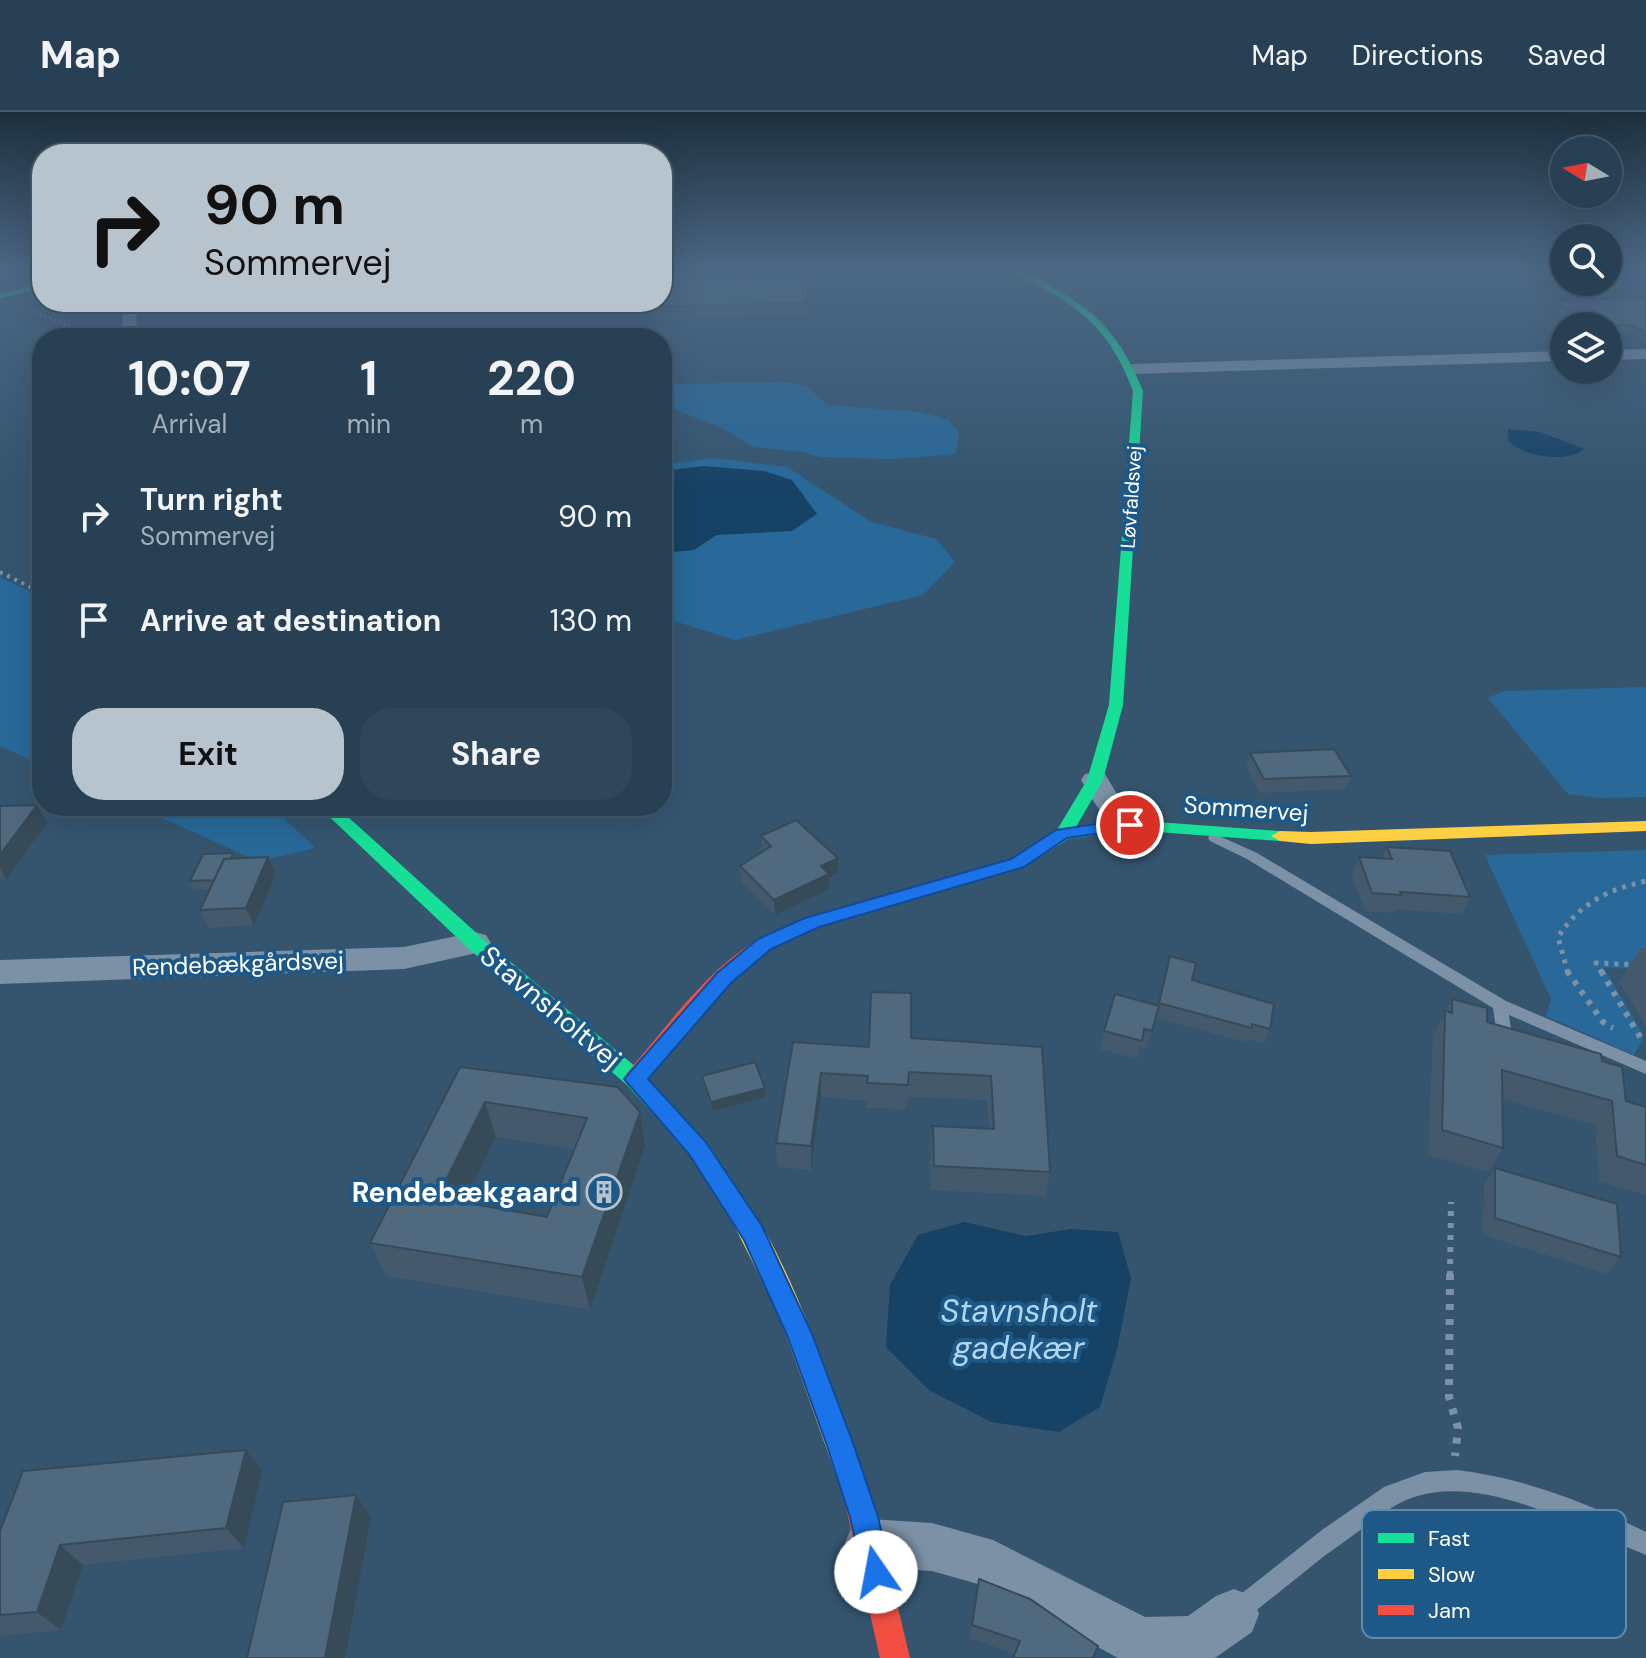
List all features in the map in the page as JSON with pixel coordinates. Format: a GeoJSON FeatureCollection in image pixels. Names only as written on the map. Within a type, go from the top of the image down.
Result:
{"type":"FeatureCollection","features":[{"type":"Feature","properties":{"kind":"street","name":"Løvfaldsvej"},"geometry":{"type":"LineString","coordinates":[[1063,834],[1095,780],[1116,705],[1138,391],[1132,369],[1112,342]]}},
{"type":"Feature","properties":{"kind":"street"},"geometry":{"type":"LineString","coordinates":[[1622,355],[1646,354]]}},
{"type":"Feature","properties":{"kind":"street"},"geometry":{"type":"LineString","coordinates":[[1132,369],[1550,356]]}},
{"type":"Feature","properties":{"kind":"street"},"geometry":{"type":"LineString","coordinates":[[1095,780],[1101,793],[1130,825]]}},
{"type":"Feature","properties":{"kind":"street","name":"Stavnsholtvej"},"geometry":{"type":"LineString","coordinates":[[337,816],[475,943],[635,1079],[697,1147],[753,1233],[799,1334],[844,1458],[869,1543],[895,1658]]}},
{"type":"Feature","properties":{"kind":"street","name":"Sommervej"},"geometry":{"type":"LineString","coordinates":[[635,1079],[724,978],[764,944],[812,922],[1018,863],[1063,834],[1130,825],[1311,838],[1646,826]]}},
{"type":"Feature","properties":{"kind":"street","name":"Rendebækgårdsvej"},"geometry":{"type":"LineString","coordinates":[[0,972],[404,958],[475,943]]}},
{"type":"Feature","properties":{"kind":"street"},"geometry":{"type":"LineString","coordinates":[[869,1543],[932,1547],[993,1564],[1138,1651],[1195,1641],[1234,1614]]}},
{"type":"Feature","properties":{"kind":"lane"},"geometry":{"type":"LineString","coordinates":[[1200,831],[1252,856],[1500,1005],[1646,1068]]}},
{"type":"Feature","properties":{"kind":"lane"},"geometry":{"type":"LineString","coordinates":[[1500,1005],[1505,1045]]}},
{"type":"Feature","properties":{"kind":"lane"},"geometry":{"type":"LineString","coordinates":[[1370,1510],[1398,1491],[1452,1479],[1517,1490],[1570,1510]]}},
{"type":"Feature","properties":{"kind":"lane"},"geometry":{"type":"LineString","coordinates":[[1234,1614],[1362,1515]]}},
{"type":"Feature","properties":{"kind":"lane"},"geometry":{"type":"LineString","coordinates":[[1626,1534],[1646,1544]]}},
{"type":"Feature","properties":{"kind":"path"},"geometry":{"type":"LineString","coordinates":[[0,572],[32,588]]}},
{"type":"Feature","properties":{"kind":"path"},"geometry":{"type":"LineString","coordinates":[[1625,1035],[1603,1022],[1566,970],[1558,937],[1572,913],[1603,892],[1646,881]]}},
{"type":"Feature","properties":{"kind":"path"},"geometry":{"type":"LineString","coordinates":[[1646,965],[1596,963],[1646,1048]]}},
{"type":"Feature","properties":{"kind":"path"},"geometry":{"type":"LineString","coordinates":[[1635,1042],[1646,1048]]}},
{"type":"Feature","properties":{"kind":"path"},"geometry":{"type":"LineString","coordinates":[[1451,1202],[1449,1397],[1458,1428],[1452,1479]]}},
{"type":"Feature","properties":{"kind":"shaded area"},"geometry":{"type":"Polygon","coordinates":[[[788,382],[808,387],[827,405],[921,412],[948,420],[959,432],[956,454],[893,459],[821,457],[753,447],[724,429],[672,408],[672,384],[788,382]]]}},
{"type":"Feature","properties":{"kind":"shaded area"},"geometry":{"type":"Polygon","coordinates":[[[713,458],[787,467],[871,522],[936,539],[955,562],[923,595],[735,640],[674,621],[672,464],[713,458]]]}},
{"type":"Feature","properties":{"kind":"shaded area"},"geometry":{"type":"Polygon","coordinates":[[[0,577],[32,592],[32,760],[0,746],[0,577]]]}},
{"type":"Feature","properties":{"kind":"shaded area"},"geometry":{"type":"Polygon","coordinates":[[[1646,687],[1646,797],[1598,798],[1568,794],[1488,698],[1504,691],[1646,687]]]}},
{"type":"Feature","properties":{"kind":"shaded area"},"geometry":{"type":"Polygon","coordinates":[[[157,816],[281,816],[316,848],[258,861],[157,816]]]}},
{"type":"Feature","properties":{"kind":"shaded area"},"geometry":{"type":"Polygon","coordinates":[[[1646,850],[1646,969],[1604,968],[1644,1036],[1634,1055],[1546,1016],[1551,999],[1485,855],[1646,850]]]}},
{"type":"Feature","properties":{"kind":"water"},"geometry":{"type":"Polygon","coordinates":[[[1508,429],[1540,432],[1584,449],[1576,454],[1556,457],[1534,454],[1508,441],[1508,429]]]}},
{"type":"Feature","properties":{"kind":"water"},"geometry":{"type":"Polygon","coordinates":[[[704,466],[764,471],[792,480],[817,514],[792,531],[717,535],[694,550],[672,552],[672,470],[704,466]]]}},
{"type":"Feature","properties":{"kind":"water","name":"Stavnsholt gadekær"},"geometry":{"type":"Polygon","coordinates":[[[964,1222],[1026,1236],[1071,1229],[1118,1232],[1131,1278],[1117,1350],[1100,1407],[1059,1432],[991,1422],[929,1390],[886,1347],[890,1285],[918,1235],[964,1222]]]}},
{"type":"Feature","properties":{"kind":"building"},"geometry":{"type":"Polygon","coordinates":[[[1334,749],[1351,776],[1264,779],[1250,753],[1334,749]]]}},
{"type":"Feature","properties":{"kind":"building"},"geometry":{"type":"Polygon","coordinates":[[[32,805],[32,812],[0,855],[0,806],[32,805]]]}},
{"type":"Feature","properties":{"kind":"building"},"geometry":{"type":"Polygon","coordinates":[[[796,820],[838,858],[821,866],[829,874],[774,900],[740,866],[771,846],[761,836],[796,820]]]}},
{"type":"Feature","properties":{"kind":"building"},"geometry":{"type":"Polygon","coordinates":[[[1387,847],[1450,851],[1470,897],[1372,893],[1359,857],[1392,859],[1387,847]]]}},
{"type":"Feature","properties":{"kind":"building"},"geometry":{"type":"Polygon","coordinates":[[[233,853],[231,859],[224,859],[214,880],[190,881],[203,854],[233,853]]]}},
{"type":"Feature","properties":{"kind":"building"},"geometry":{"type":"Polygon","coordinates":[[[268,857],[246,908],[200,910],[224,859],[268,857]]]}},
{"type":"Feature","properties":{"kind":"building"},"geometry":{"type":"Polygon","coordinates":[[[1170,956],[1196,963],[1192,980],[1274,1004],[1270,1029],[1252,1024],[1252,1028],[1159,1003],[1170,956]]]}},
{"type":"Feature","properties":{"kind":"building"},"geometry":{"type":"Polygon","coordinates":[[[871,992],[911,993],[911,1038],[1042,1047],[1050,1172],[934,1166],[933,1126],[994,1129],[991,1076],[909,1072],[908,1085],[867,1083],[868,1076],[821,1073],[811,1146],[776,1143],[793,1042],[869,1047],[871,992]]]}},
{"type":"Feature","properties":{"kind":"building"},"geometry":{"type":"Polygon","coordinates":[[[1115,994],[1159,1006],[1152,1031],[1144,1029],[1142,1041],[1104,1031],[1115,994]]]}},
{"type":"Feature","properties":{"kind":"building"},"geometry":{"type":"Polygon","coordinates":[[[1452,999],[1487,1008],[1487,1022],[1601,1054],[1602,1061],[1622,1067],[1626,1101],[1646,1107],[1646,1165],[1617,1156],[1612,1101],[1502,1070],[1503,1148],[1442,1130],[1445,1011],[1452,1013],[1452,999]]]}},
{"type":"Feature","properties":{"kind":"building"},"geometry":{"type":"Polygon","coordinates":[[[755,1062],[765,1088],[711,1102],[702,1076],[755,1062]]]}},
{"type":"Feature","properties":{"kind":"building"},"geometry":{"type":"Polygon","coordinates":[[[460,1067],[618,1087],[640,1112],[582,1277],[370,1243],[460,1067]],[[485,1102],[437,1198],[547,1217],[587,1118],[485,1102]]]}},
{"type":"Feature","properties":{"kind":"building"},"geometry":{"type":"Polygon","coordinates":[[[1495,1168],[1617,1204],[1621,1257],[1495,1218],[1495,1168]]]}},
{"type":"Feature","properties":{"kind":"building"},"geometry":{"type":"Polygon","coordinates":[[[246,1450],[226,1528],[60,1545],[37,1612],[0,1615],[0,1531],[23,1471],[246,1450]]]}},
{"type":"Feature","properties":{"kind":"building"},"geometry":{"type":"Polygon","coordinates":[[[356,1495],[325,1658],[247,1658],[283,1502],[356,1495]]]}},
{"type":"Feature","properties":{"kind":"building"},"geometry":{"type":"Polygon","coordinates":[[[979,1579],[1030,1599],[1098,1646],[1093,1658],[1013,1658],[1020,1641],[972,1625],[979,1579]]]}},
{"type":"Feature","properties":{"kind":"traffic: fast"},"geometry":{"type":"LineString","coordinates":[[1063,834],[1095,780],[1116,705],[1138,391],[1115,342]]}},
{"type":"Feature","properties":{"kind":"traffic: fast"},"geometry":{"type":"LineString","coordinates":[[337,816],[475,943],[635,1079],[697,1147],[739,1211]]}},
{"type":"Feature","properties":{"kind":"traffic: fast"},"geometry":{"type":"LineString","coordinates":[[888,900],[1018,863],[1063,834],[1130,825],[1280,836]]}},
{"type":"Feature","properties":{"kind":"traffic: slow"},"geometry":{"type":"LineString","coordinates":[[1280,836],[1311,838],[1646,826]]}},
{"type":"Feature","properties":{"kind":"traffic: slow"},"geometry":{"type":"LineString","coordinates":[[739,1211],[759,1244],[792,1315],[858,1499]]}},
{"type":"Feature","properties":{"kind":"traffic: jam"},"geometry":{"type":"LineString","coordinates":[[635,1079],[714,986],[750,954],[796,929],[888,900]]}},
{"type":"Feature","properties":{"kind":"traffic: jam"},"geometry":{"type":"LineString","coordinates":[[858,1499],[895,1658]]}},
{"type":"Feature","properties":{"kind":"place","name":"Rendebækgaard"},"geometry":{"type":"Point","coordinates":[604,1192]}},
{"type":"Feature","properties":{"kind":"route"},"geometry":{"type":"LineString","coordinates":[[876,1572],[864,1517],[839,1443],[799,1334],[753,1233],[697,1147],[635,1079],[724,978],[764,944],[812,922],[1018,863],[1063,834],[1130,825]]}}]}
